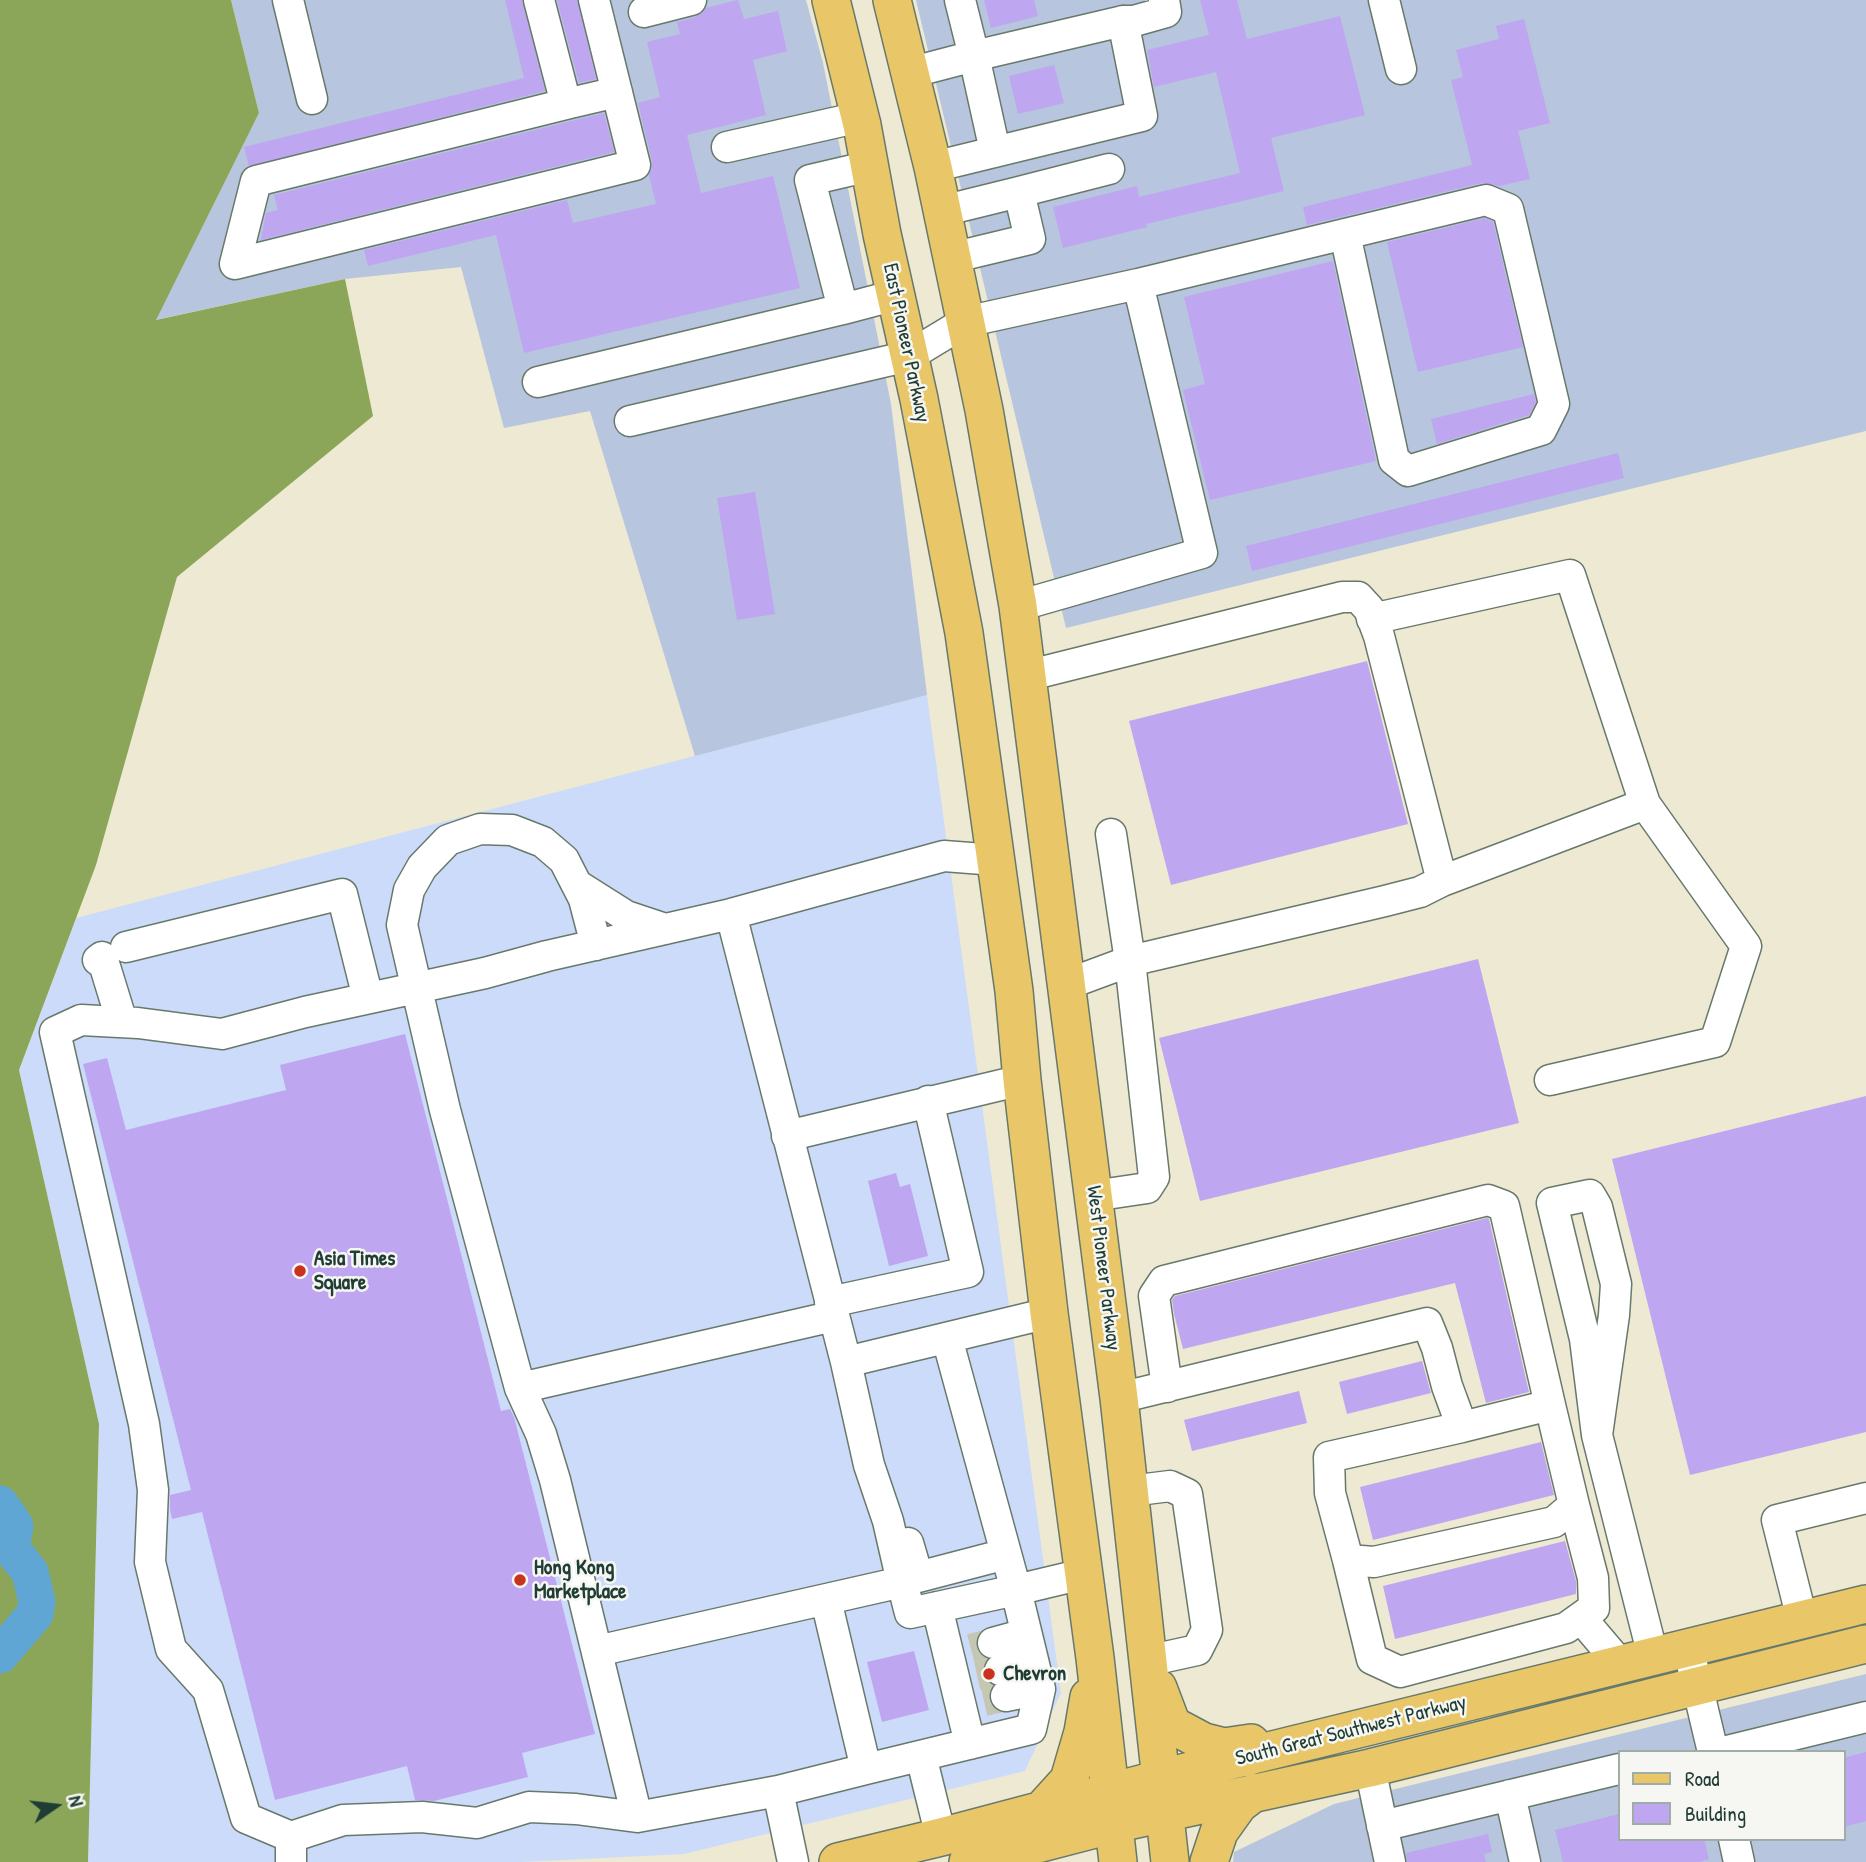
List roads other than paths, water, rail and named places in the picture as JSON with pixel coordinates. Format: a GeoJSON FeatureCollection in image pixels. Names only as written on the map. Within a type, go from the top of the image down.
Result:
{"type":"FeatureCollection","features":[{"type":"Feature","properties":{"kind":"main road","name":"East Pioneer Parkway"},"geometry":{"type":"LineString","coordinates":[[831,0],[860,117],[919,399],[964,633],[996,860]]}},
{"type":"Feature","properties":{"kind":"main road"},"geometry":{"type":"LineString","coordinates":[[892,0],[933,167],[984,410],[1018,606],[1026,676]]}},
{"type":"Feature","properties":{"kind":"main road","name":"West Pioneer Parkway"},"geometry":{"type":"LineString","coordinates":[[1026,676],[1068,984],[1119,1398],[1170,1862]]}},
{"type":"Feature","properties":{"kind":"main road"},"geometry":{"type":"LineString","coordinates":[[996,860],[1014,991],[1049,1313],[1095,1658],[1118,1862]]}},
{"type":"Feature","properties":{"kind":"main road"},"geometry":{"type":"LineString","coordinates":[[1014,991],[1068,984]]}},
{"type":"Feature","properties":{"kind":"main road","name":"South Great Southwest Parkway"},"geometry":{"type":"LineString","coordinates":[[985,1858],[1113,1808],[1162,1797],[1325,1737],[1866,1604]]}},
{"type":"Feature","properties":{"kind":"main road","name":"South Great Southwest Parkway"},"geometry":{"type":"LineString","coordinates":[[1162,1797],[1255,1792],[1370,1768],[1866,1644]]}},
{"type":"Feature","properties":{"kind":"main road"},"geometry":{"type":"LineString","coordinates":[[1041,1811],[1069,1780],[1083,1731],[1095,1658]]}},
{"type":"Feature","properties":{"kind":"main road"},"geometry":{"type":"LineString","coordinates":[[1147,1661],[1172,1725],[1204,1742],[1224,1747],[1325,1737]]}},
{"type":"Feature","properties":{"kind":"main road"},"geometry":{"type":"LineString","coordinates":[[1209,1862],[1219,1832],[1239,1804],[1255,1792]]}},
{"type":"Feature","properties":{"kind":"main road","name":"South Great Southwest Parkway"},"geometry":{"type":"LineString","coordinates":[[838,1862],[1041,1811],[1113,1808]]}},
{"type":"Feature","properties":{"kind":"main road"},"geometry":{"type":"LineString","coordinates":[[985,1858],[1048,1862]]}},
{"type":"Feature","properties":{"kind":"street"},"geometry":{"type":"LineString","coordinates":[[288,0],[312,99]]}},
{"type":"Feature","properties":{"kind":"street"},"geometry":{"type":"LineString","coordinates":[[539,0],[566,104]]}},
{"type":"Feature","properties":{"kind":"street"},"geometry":{"type":"LineString","coordinates":[[594,0],[617,92],[635,165],[235,264],[256,181],[617,92]]}},
{"type":"Feature","properties":{"kind":"street"},"geometry":{"type":"LineString","coordinates":[[644,12],[691,0]]}},
{"type":"Feature","properties":{"kind":"street"},"geometry":{"type":"LineString","coordinates":[[960,0],[995,151]]}},
{"type":"Feature","properties":{"kind":"street"},"geometry":{"type":"LineString","coordinates":[[909,73],[1167,12],[1164,0]]}},
{"type":"Feature","properties":{"kind":"street"},"geometry":{"type":"LineString","coordinates":[[1384,0],[1401,69]]}},
{"type":"Feature","properties":{"kind":"street"},"geometry":{"type":"LineString","coordinates":[[933,167],[1142,116],[1123,21]]}},
{"type":"Feature","properties":{"kind":"street"},"geometry":{"type":"LineString","coordinates":[[727,148],[860,117]]}},
{"type":"Feature","properties":{"kind":"street"},"geometry":{"type":"LineString","coordinates":[[843,309],[810,180],[870,166]]}},
{"type":"Feature","properties":{"kind":"street"},"geometry":{"type":"LineString","coordinates":[[942,211],[1109,169]]}},
{"type":"Feature","properties":{"kind":"street"},"geometry":{"type":"LineString","coordinates":[[951,258],[1030,239],[1019,192]]}},
{"type":"Feature","properties":{"kind":"street"},"geometry":{"type":"LineString","coordinates":[[630,421],[909,356],[965,322],[1138,284],[1345,234],[1486,200],[1508,209],[1554,404],[1541,430],[1408,471],[1394,460],[1345,234]]}},
{"type":"Feature","properties":{"kind":"street"},"geometry":{"type":"LineString","coordinates":[[1018,606],[1202,553],[1138,284]]}},
{"type":"Feature","properties":{"kind":"street"},"geometry":{"type":"LineString","coordinates":[[538,382],[896,295]]}},
{"type":"Feature","properties":{"kind":"street"},"geometry":{"type":"LineString","coordinates":[[1372,619],[1570,575],[1645,804],[1746,946],[1715,1042],[1550,1080]]}},
{"type":"Feature","properties":{"kind":"street"},"geometry":{"type":"LineString","coordinates":[[1026,676],[1342,597],[1358,597],[1369,609],[1379,636],[1442,881]]}},
{"type":"Feature","properties":{"kind":"street"},"geometry":{"type":"LineString","coordinates":[[1068,984],[1130,961],[1420,892],[1442,881],[1645,804]]}},
{"type":"Feature","properties":{"kind":"street"},"geometry":{"type":"LineString","coordinates":[[596,945],[584,899],[564,860],[543,842],[512,830],[480,829],[448,840],[422,867],[409,890],[402,925],[461,1174],[520,1388],[541,1434],[637,1816]]}},
{"type":"Feature","properties":{"kind":"street"},"geometry":{"type":"LineString","coordinates":[[1093,1196],[1147,1188],[1154,1177],[1130,961],[1111,834]]}},
{"type":"Feature","properties":{"kind":"street"},"geometry":{"type":"LineString","coordinates":[[947,1338],[1037,1675],[1031,1729],[778,1791],[637,1816],[529,1807],[477,1823],[422,1817],[343,1820],[291,1849],[246,1818],[208,1690],[171,1649],[150,1562],[153,1490],[144,1424],[54,1032],[81,1020],[222,1034],[731,914],[944,856],[996,860]]}},
{"type":"Feature","properties":{"kind":"street"},"geometry":{"type":"LineString","coordinates":[[577,885],[626,916],[666,929]]}},
{"type":"Feature","properties":{"kind":"street"},"geometry":{"type":"LineString","coordinates":[[126,947],[342,894],[368,998]]}},
{"type":"Feature","properties":{"kind":"street"},"geometry":{"type":"LineString","coordinates":[[731,914],[846,1362],[869,1465],[888,1521],[910,1613],[1083,1574]]}},
{"type":"Feature","properties":{"kind":"street"},"geometry":{"type":"LineString","coordinates":[[98,960],[102,957],[122,1022]]}},
{"type":"Feature","properties":{"kind":"street"},"geometry":{"type":"LineString","coordinates":[[787,1136],[1022,1080]]}},
{"type":"Feature","properties":{"kind":"street"},"geometry":{"type":"LineString","coordinates":[[520,1388],[968,1272],[928,1101]]}},
{"type":"Feature","properties":{"kind":"street"},"geometry":{"type":"LineString","coordinates":[[1597,1435],[1616,1284],[1597,1207],[1590,1195],[1552,1203],[1585,1339],[1597,1435],[1636,1660]]}},
{"type":"Feature","properties":{"kind":"street"},"geometry":{"type":"LineString","coordinates":[[1167,1387],[1154,1296],[1164,1282],[1488,1199],[1504,1206],[1593,1578],[1594,1608],[1566,1628],[1400,1672],[1372,1659],[1330,1493],[1329,1458],[1550,1405]]}},
{"type":"Feature","properties":{"kind":"street"},"geometry":{"type":"LineString","coordinates":[[846,1362],[1049,1313]]}},
{"type":"Feature","properties":{"kind":"street"},"geometry":{"type":"LineString","coordinates":[[1119,1398],[1427,1323],[1462,1427]]}},
{"type":"Feature","properties":{"kind":"street"},"geometry":{"type":"LineString","coordinates":[[875,1483],[890,1478],[918,1577],[1006,1554]]}},
{"type":"Feature","properties":{"kind":"street"},"geometry":{"type":"LineString","coordinates":[[1130,1491],[1170,1486],[1187,1494],[1207,1630],[1196,1650],[1147,1661]]}},
{"type":"Feature","properties":{"kind":"street"},"geometry":{"type":"LineString","coordinates":[[1802,1619],[1777,1520],[1866,1498]]}},
{"type":"Feature","properties":{"kind":"street"},"geometry":{"type":"LineString","coordinates":[[1348,1560],[1374,1562],[1554,1522],[1574,1505]]}},
{"type":"Feature","properties":{"kind":"street"},"geometry":{"type":"LineString","coordinates":[[597,1651],[902,1582]]}},
{"type":"Feature","properties":{"kind":"street"},"geometry":{"type":"LineString","coordinates":[[826,1600],[866,1769]]}},
{"type":"Feature","properties":{"kind":"street"},"geometry":{"type":"LineString","coordinates":[[936,1607],[977,1675],[970,1744]]}},
{"type":"Feature","properties":{"kind":"street"},"geometry":{"type":"LineString","coordinates":[[1581,1618],[1636,1660]]}},
{"type":"Feature","properties":{"kind":"street"},"geometry":{"type":"LineString","coordinates":[[977,1675],[1026,1633]]}},
{"type":"Feature","properties":{"kind":"street"},"geometry":{"type":"LineString","coordinates":[[1688,1647],[1710,1750],[1866,1717]]}},
{"type":"Feature","properties":{"kind":"street"},"geometry":{"type":"LineString","coordinates":[[977,1675],[1037,1675]]}},
{"type":"Feature","properties":{"kind":"street"},"geometry":{"type":"LineString","coordinates":[[921,1756],[941,1837]]}},
{"type":"Feature","properties":{"kind":"street"},"geometry":{"type":"LineString","coordinates":[[1370,1768],[1391,1862]]}},
{"type":"Feature","properties":{"kind":"street"},"geometry":{"type":"LineString","coordinates":[[1382,1826],[1618,1769]]}},
{"type":"Feature","properties":{"kind":"street"},"geometry":{"type":"LineString","coordinates":[[778,1791],[793,1862]]}},
{"type":"Feature","properties":{"kind":"street"},"geometry":{"type":"LineString","coordinates":[[1510,1795],[1525,1862]]}},
{"type":"Feature","properties":{"kind":"street"},"geometry":{"type":"LineString","coordinates":[[1734,1841],[1739,1862]]}},
{"type":"Feature","properties":{"kind":"waterway"},"geometry":{"type":"LineString","coordinates":[[0,1504],[15,1526],[11,1548],[30,1572],[37,1602],[35,1614],[0,1655]]}},
{"type":"Feature","properties":{"kind":"tunnel"},"geometry":{"type":"LineString","coordinates":[[971,1649],[993,1643]]}},
{"type":"Feature","properties":{"kind":"tunnel"},"geometry":{"type":"LineString","coordinates":[[977,1675],[1000,1670]]}},
{"type":"Feature","properties":{"kind":"tunnel"},"geometry":{"type":"LineString","coordinates":[[984,1701],[1006,1696]]}},
{"type":"Feature","properties":{"kind":"place","name":"Asia Times Square"},"geometry":{"type":"Point","coordinates":[300,1271]}},
{"type":"Feature","properties":{"kind":"place","name":"Hong Kong Marketplace"},"geometry":{"type":"Point","coordinates":[520,1580]}},
{"type":"Feature","properties":{"kind":"place","name":"Chevron"},"geometry":{"type":"Point","coordinates":[989,1674]}}]}
